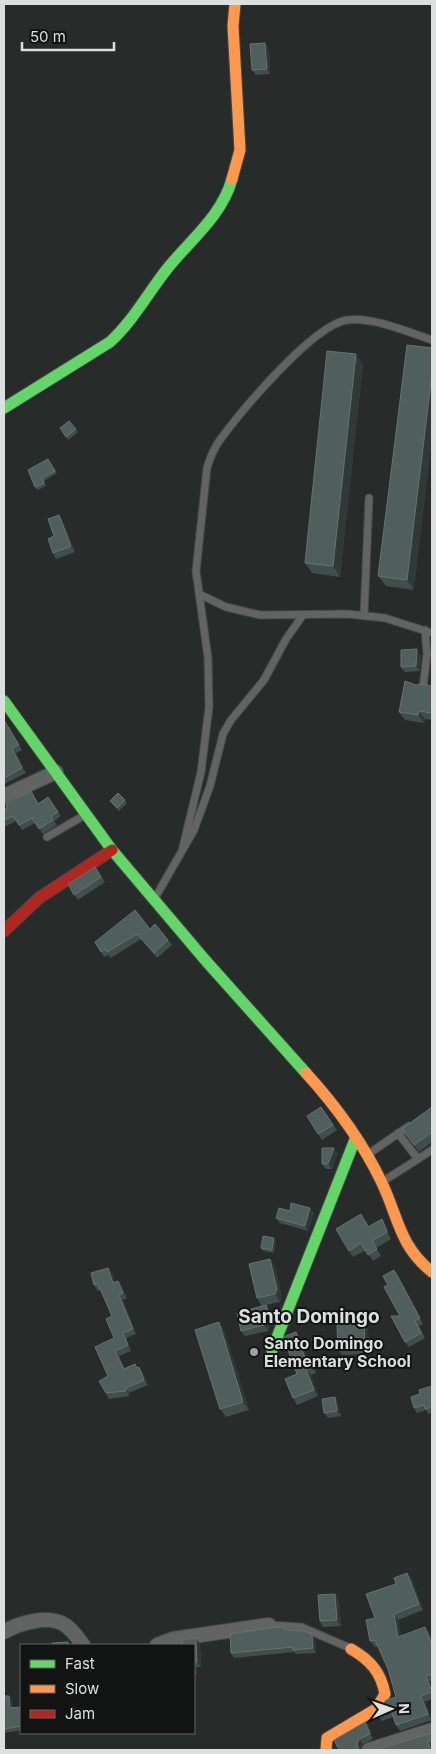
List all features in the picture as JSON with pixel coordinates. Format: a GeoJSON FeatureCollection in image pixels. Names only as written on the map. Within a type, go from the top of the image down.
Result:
{"type":"FeatureCollection","features":[{"type":"Feature","properties":{"kind":"street"},"geometry":{"type":"LineString","coordinates":[[4,408],[110,342],[122,331],[167,269],[220,208],[228,193],[240,150],[234,26],[235,4]]}},
{"type":"Feature","properties":{"kind":"street"},"geometry":{"type":"LineString","coordinates":[[4,703],[112,850],[327,1096],[356,1137],[382,1183],[405,1243],[417,1260],[432,1272]]}},
{"type":"Feature","properties":{"kind":"street"},"geometry":{"type":"LineString","coordinates":[[4,796],[56,772]]}},
{"type":"Feature","properties":{"kind":"street"},"geometry":{"type":"LineString","coordinates":[[4,931],[39,898],[112,850]]}},
{"type":"Feature","properties":{"kind":"street"},"geometry":{"type":"LineString","coordinates":[[272,1350],[300,1286],[316,1239],[356,1137]]}},
{"type":"Feature","properties":{"kind":"street"},"geometry":{"type":"LineString","coordinates":[[4,1632],[29,1622],[49,1620],[63,1623],[74,1632],[82,1644]]}},
{"type":"Feature","properties":{"kind":"street"},"geometry":{"type":"LineString","coordinates":[[159,1644],[173,1638],[269,1626]]}},
{"type":"Feature","properties":{"kind":"street"},"geometry":{"type":"LineString","coordinates":[[326,1750],[327,1738],[376,1709],[385,1694],[383,1682],[378,1671],[367,1657],[351,1649]]}},
{"type":"Feature","properties":{"kind":"street"},"geometry":{"type":"LineString","coordinates":[[369,1750],[432,1730]]}},
{"type":"Feature","properties":{"kind":"lane"},"geometry":{"type":"LineString","coordinates":[[182,851],[201,772],[210,707],[208,658],[196,571],[207,468],[219,441],[251,403],[315,336],[334,324],[347,320],[362,320],[432,340]]}},
{"type":"Feature","properties":{"kind":"lane"},"geometry":{"type":"LineString","coordinates":[[364,616],[369,498]]}},
{"type":"Feature","properties":{"kind":"lane"},"geometry":{"type":"LineString","coordinates":[[199,594],[226,607],[260,615],[302,614],[385,618],[429,632],[423,688]]}},
{"type":"Feature","properties":{"kind":"lane"},"geometry":{"type":"LineString","coordinates":[[154,900],[194,830],[210,786],[223,734],[231,720],[264,680],[302,614]]}},
{"type":"Feature","properties":{"kind":"lane"},"geometry":{"type":"LineString","coordinates":[[47,837],[85,815]]}},
{"type":"Feature","properties":{"kind":"lane"},"geometry":{"type":"LineString","coordinates":[[366,1155],[419,1119]]}},
{"type":"Feature","properties":{"kind":"lane"},"geometry":{"type":"LineString","coordinates":[[398,1133],[418,1159]]}},
{"type":"Feature","properties":{"kind":"lane"},"geometry":{"type":"LineString","coordinates":[[382,1183],[432,1150]]}},
{"type":"Feature","properties":{"kind":"lane"},"geometry":{"type":"LineString","coordinates":[[269,1626],[301,1627],[351,1649]]}},
{"type":"Feature","properties":{"kind":"building"},"geometry":{"type":"Polygon","coordinates":[[[265,43],[267,69],[252,70],[250,44],[265,43]]]}},
{"type":"Feature","properties":{"kind":"building"},"geometry":{"type":"Polygon","coordinates":[[[407,345],[432,348],[432,373],[407,580],[378,576],[407,345]]]}},
{"type":"Feature","properties":{"kind":"building"},"geometry":{"type":"Polygon","coordinates":[[[327,351],[356,354],[333,566],[305,563],[327,351]]]}},
{"type":"Feature","properties":{"kind":"building"},"geometry":{"type":"Polygon","coordinates":[[[69,421],[76,429],[66,437],[60,428],[69,421]]]}},
{"type":"Feature","properties":{"kind":"building"},"geometry":{"type":"Polygon","coordinates":[[[48,459],[55,471],[42,478],[44,483],[35,487],[28,470],[48,459]]]}},
{"type":"Feature","properties":{"kind":"building"},"geometry":{"type":"Polygon","coordinates":[[[59,515],[71,546],[53,553],[48,539],[54,536],[48,519],[59,515]]]}},
{"type":"Feature","properties":{"kind":"building"},"geometry":{"type":"Polygon","coordinates":[[[417,649],[416,666],[401,667],[401,650],[417,649]]]}},
{"type":"Feature","properties":{"kind":"building"},"geometry":{"type":"Polygon","coordinates":[[[405,681],[416,685],[432,686],[432,713],[419,711],[418,715],[399,712],[405,681]]]}},
{"type":"Feature","properties":{"kind":"building"},"geometry":{"type":"Polygon","coordinates":[[[4,720],[19,745],[12,748],[22,768],[4,778],[4,720]]]}},
{"type":"Feature","properties":{"kind":"building"},"geometry":{"type":"Polygon","coordinates":[[[31,791],[38,804],[48,797],[58,812],[51,816],[53,820],[39,829],[32,818],[19,825],[13,816],[4,820],[6,804],[31,791]]]}},
{"type":"Feature","properties":{"kind":"building"},"geometry":{"type":"Polygon","coordinates":[[[118,793],[125,800],[117,808],[110,801],[118,793]]]}},
{"type":"Feature","properties":{"kind":"building"},"geometry":{"type":"Polygon","coordinates":[[[95,867],[101,877],[74,895],[68,884],[95,867]]]}},
{"type":"Feature","properties":{"kind":"building"},"geometry":{"type":"Polygon","coordinates":[[[135,910],[150,929],[155,924],[168,940],[154,953],[137,934],[107,952],[105,949],[101,952],[95,942],[135,910]]]}},
{"type":"Feature","properties":{"kind":"building"},"geometry":{"type":"Polygon","coordinates":[[[321,1107],[333,1125],[318,1134],[307,1116],[321,1107]]]}},
{"type":"Feature","properties":{"kind":"building"},"geometry":{"type":"Polygon","coordinates":[[[432,1107],[432,1132],[414,1145],[402,1129],[432,1107]]]}},
{"type":"Feature","properties":{"kind":"building"},"geometry":{"type":"Polygon","coordinates":[[[322,1148],[334,1148],[328,1164],[322,1164],[322,1148]]]}},
{"type":"Feature","properties":{"kind":"building"},"geometry":{"type":"Polygon","coordinates":[[[291,1203],[310,1208],[305,1226],[276,1218],[279,1208],[290,1211],[291,1203]]]}},
{"type":"Feature","properties":{"kind":"building"},"geometry":{"type":"Polygon","coordinates":[[[361,1214],[368,1227],[382,1219],[387,1232],[372,1241],[377,1249],[368,1255],[361,1243],[349,1251],[336,1229],[361,1214]]]}},
{"type":"Feature","properties":{"kind":"building"},"geometry":{"type":"Polygon","coordinates":[[[263,1236],[274,1238],[272,1250],[261,1248],[263,1236]]]}},
{"type":"Feature","properties":{"kind":"building"},"geometry":{"type":"Polygon","coordinates":[[[270,1259],[277,1289],[275,1294],[257,1298],[249,1264],[270,1259]]]}},
{"type":"Feature","properties":{"kind":"building"},"geometry":{"type":"Polygon","coordinates":[[[108,1268],[113,1283],[118,1281],[123,1293],[119,1295],[133,1329],[123,1333],[128,1345],[115,1351],[124,1369],[135,1364],[137,1368],[139,1367],[144,1380],[126,1388],[126,1391],[106,1393],[99,1381],[108,1376],[95,1347],[114,1338],[106,1319],[112,1316],[98,1284],[94,1285],[91,1273],[108,1268]]]}},
{"type":"Feature","properties":{"kind":"building"},"geometry":{"type":"Polygon","coordinates":[[[394,1270],[420,1318],[415,1321],[421,1333],[405,1342],[391,1316],[400,1316],[384,1287],[388,1285],[383,1276],[394,1270]]]}},
{"type":"Feature","properties":{"kind":"building"},"geometry":{"type":"Polygon","coordinates":[[[266,1305],[269,1315],[264,1325],[241,1331],[237,1313],[266,1305]]]}},
{"type":"Feature","properties":{"kind":"building"},"geometry":{"type":"Polygon","coordinates":[[[219,1322],[243,1402],[220,1409],[195,1330],[219,1322]]]}},
{"type":"Feature","properties":{"kind":"building"},"geometry":{"type":"Polygon","coordinates":[[[364,1323],[365,1349],[338,1350],[337,1324],[364,1323]]]}},
{"type":"Feature","properties":{"kind":"building"},"geometry":{"type":"Polygon","coordinates":[[[296,1332],[305,1358],[307,1357],[312,1367],[306,1369],[314,1390],[293,1398],[285,1379],[297,1374],[283,1337],[296,1332]]]}},
{"type":"Feature","properties":{"kind":"building"},"geometry":{"type":"Polygon","coordinates":[[[432,1386],[432,1407],[425,1409],[424,1405],[414,1408],[411,1397],[420,1394],[419,1390],[432,1386]]]}},
{"type":"Feature","properties":{"kind":"building"},"geometry":{"type":"Polygon","coordinates":[[[335,1397],[337,1411],[324,1413],[322,1399],[335,1397]]]}},
{"type":"Feature","properties":{"kind":"building"},"geometry":{"type":"Polygon","coordinates":[[[407,1573],[419,1604],[394,1614],[398,1637],[425,1627],[432,1644],[432,1674],[426,1676],[432,1692],[421,1696],[428,1714],[396,1725],[391,1710],[377,1715],[386,1700],[396,1697],[388,1669],[375,1640],[370,1641],[366,1620],[375,1618],[366,1594],[396,1584],[394,1578],[407,1573]]]}},
{"type":"Feature","properties":{"kind":"building"},"geometry":{"type":"Polygon","coordinates":[[[335,1594],[337,1620],[320,1621],[318,1595],[335,1594]]]}},
{"type":"Feature","properties":{"kind":"building"},"geometry":{"type":"Polygon","coordinates":[[[283,1627],[284,1630],[304,1631],[312,1634],[313,1648],[293,1650],[293,1647],[231,1653],[230,1634],[283,1627]]]}},
{"type":"Feature","properties":{"kind":"building"},"geometry":{"type":"Polygon","coordinates":[[[196,1638],[197,1662],[195,1662],[195,1644],[182,1644],[182,1640],[196,1638]]]}},
{"type":"Feature","properties":{"kind":"building"},"geometry":{"type":"Polygon","coordinates":[[[68,1642],[69,1644],[52,1644],[68,1642]]]}},
{"type":"Feature","properties":{"kind":"building"},"geometry":{"type":"Polygon","coordinates":[[[4,1696],[9,1696],[10,1708],[20,1707],[20,1726],[4,1729],[4,1696]]]}},
{"type":"Feature","properties":{"kind":"building"},"geometry":{"type":"Polygon","coordinates":[[[365,1722],[370,1734],[359,1739],[357,1744],[359,1750],[339,1750],[334,1740],[365,1722]]]}},
{"type":"Feature","properties":{"kind":"building"},"geometry":{"type":"Polygon","coordinates":[[[432,1733],[432,1740],[427,1742],[431,1750],[375,1750],[432,1733]]]}},
{"type":"Feature","properties":{"kind":"traffic: fast"},"geometry":{"type":"LineString","coordinates":[[4,408],[110,342],[118,334],[167,269],[213,216],[221,205],[232,179]]}},
{"type":"Feature","properties":{"kind":"traffic: fast"},"geometry":{"type":"LineString","coordinates":[[4,701],[112,850],[206,961],[306,1073]]}},
{"type":"Feature","properties":{"kind":"traffic: fast"},"geometry":{"type":"LineString","coordinates":[[272,1350],[356,1137]]}},
{"type":"Feature","properties":{"kind":"traffic: slow"},"geometry":{"type":"LineString","coordinates":[[232,179],[240,150],[233,26],[235,4]]}},
{"type":"Feature","properties":{"kind":"traffic: slow"},"geometry":{"type":"LineString","coordinates":[[306,1073],[328,1098],[358,1139],[375,1168],[406,1241],[421,1262],[432,1272]]}},
{"type":"Feature","properties":{"kind":"traffic: slow"},"geometry":{"type":"LineString","coordinates":[[326,1750],[327,1738],[376,1709],[385,1694],[381,1679],[374,1667],[351,1649]]}},
{"type":"Feature","properties":{"kind":"traffic: jam"},"geometry":{"type":"LineString","coordinates":[[4,931],[39,898],[112,850]]}},
{"type":"Feature","properties":{"kind":"place","name":"Santo Domingo Elementary School"},"geometry":{"type":"Point","coordinates":[254,1352]}},
{"type":"Feature","properties":{"kind":"district","name":"Santo Domingo"},"geometry":{"type":"Point","coordinates":[309,1316]}}]}
